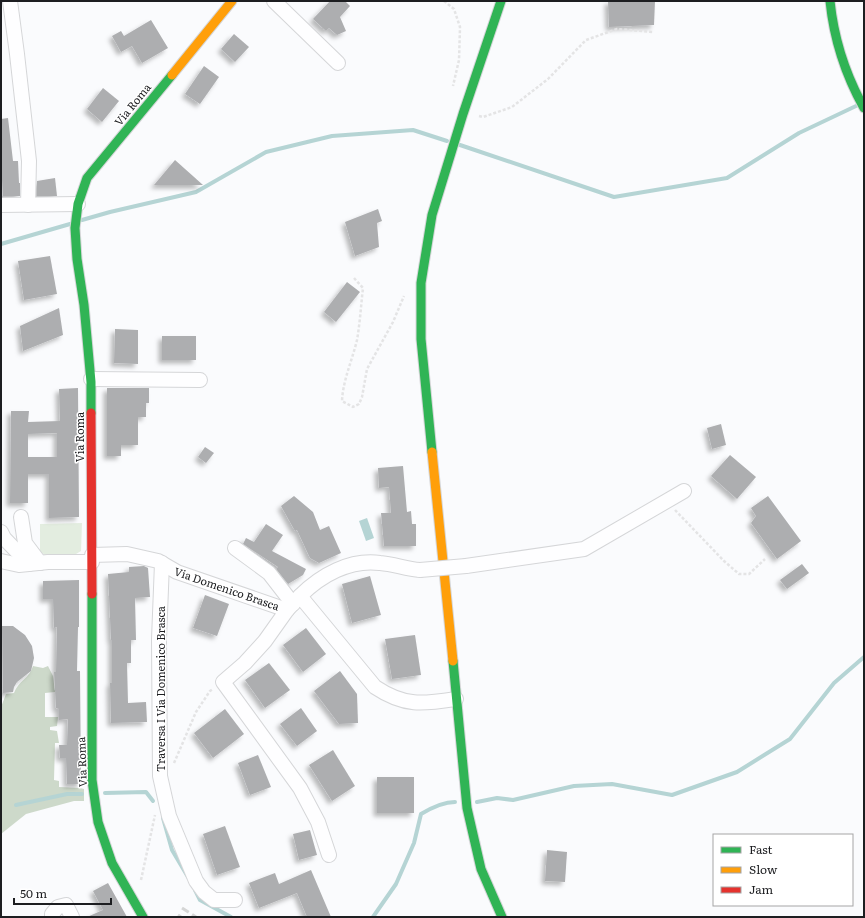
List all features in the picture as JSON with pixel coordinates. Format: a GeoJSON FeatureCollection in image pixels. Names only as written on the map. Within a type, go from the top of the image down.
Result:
{"type":"FeatureCollection","features":[{"type":"Feature","properties":{"kind":"main road","name":"Via Roma"},"geometry":{"type":"LineString","coordinates":[[143,917],[112,864],[98,822],[92,780],[91,379],[84,305],[77,259],[75,228],[78,208],[87,178],[232,1]]}},
{"type":"Feature","properties":{"kind":"main road"},"geometry":{"type":"LineString","coordinates":[[501,1],[462,114],[432,215],[421,283],[421,339],[467,808],[481,869],[502,917]]}},
{"type":"Feature","properties":{"kind":"main road"},"geometry":{"type":"LineString","coordinates":[[830,1],[835,42],[853,90],[864,108]]}},
{"type":"Feature","properties":{"kind":"street"},"geometry":{"type":"LineString","coordinates":[[10,1],[29,161],[28,205]]}},
{"type":"Feature","properties":{"kind":"street"},"geometry":{"type":"LineString","coordinates":[[274,1],[338,64]]}},
{"type":"Feature","properties":{"kind":"street"},"geometry":{"type":"LineString","coordinates":[[1,205],[78,208]]}},
{"type":"Feature","properties":{"kind":"street"},"geometry":{"type":"LineString","coordinates":[[91,379],[200,380]]}},
{"type":"Feature","properties":{"kind":"street"},"geometry":{"type":"LineString","coordinates":[[329,855],[318,822],[300,788],[224,682],[266,641],[293,603],[309,587],[322,578],[345,566],[363,562],[380,563],[407,569],[420,570],[466,566],[584,549],[684,490]]}},
{"type":"Feature","properties":{"kind":"street"},"geometry":{"type":"LineString","coordinates":[[21,517],[25,543],[35,563]]}},
{"type":"Feature","properties":{"kind":"street"},"geometry":{"type":"LineString","coordinates":[[1,532],[4,538],[35,563]]}},
{"type":"Feature","properties":{"kind":"street"},"geometry":{"type":"LineString","coordinates":[[235,548],[269,573],[293,603],[375,687],[384,693],[412,703],[428,703],[456,699]]}},
{"type":"Feature","properties":{"kind":"street","name":"Via Domenico Brasca"},"geometry":{"type":"LineString","coordinates":[[1,561],[19,565],[127,554],[158,561],[177,572],[293,603]]}},
{"type":"Feature","properties":{"kind":"street","name":"Traversa I Via Domenico Brasca"},"geometry":{"type":"LineString","coordinates":[[162,563],[160,639],[160,776],[169,816],[196,881],[204,892],[214,900],[234,900]]}},
{"type":"Feature","properties":{"kind":"street"},"geometry":{"type":"LineString","coordinates":[[52,917],[52,914],[58,907],[66,905],[72,917]]}},
{"type":"Feature","properties":{"kind":"path"},"geometry":{"type":"LineString","coordinates":[[444,1],[454,9],[460,27],[459,60],[452,92]]}},
{"type":"Feature","properties":{"kind":"path"},"geometry":{"type":"LineString","coordinates":[[462,114],[483,117],[512,107],[548,79],[586,40],[617,29],[653,32]]}},
{"type":"Feature","properties":{"kind":"path"},"geometry":{"type":"LineString","coordinates":[[354,278],[363,288],[361,312],[357,340],[342,392],[342,401],[353,407],[358,404],[362,397],[367,369],[393,322],[403,297],[412,283],[421,283]]}},
{"type":"Feature","properties":{"kind":"path"},"geometry":{"type":"LineString","coordinates":[[666,501],[724,561],[739,574],[749,574],[765,559]]}},
{"type":"Feature","properties":{"kind":"shaded area"},"geometry":{"type":"Polygon","coordinates":[[[82,523],[81,551],[76,554],[46,556],[40,551],[40,524],[82,523]]]}},
{"type":"Feature","properties":{"kind":"green space"},"geometry":{"type":"Polygon","coordinates":[[[33,666],[43,668],[48,666],[53,676],[55,692],[45,693],[45,717],[58,717],[57,726],[50,727],[50,730],[57,731],[59,743],[55,743],[54,780],[59,781],[59,787],[84,789],[84,801],[74,801],[26,814],[1,834],[1,707],[6,694],[14,693],[18,685],[29,674],[33,666]]]}},
{"type":"Feature","properties":{"kind":"water"},"geometry":{"type":"Polygon","coordinates":[[[367,518],[374,538],[366,541],[359,521],[367,518]]]}},
{"type":"Feature","properties":{"kind":"building"},"geometry":{"type":"Polygon","coordinates":[[[330,1],[345,1],[350,6],[340,17],[346,31],[337,35],[329,28],[326,31],[313,19],[330,1]]]}},
{"type":"Feature","properties":{"kind":"building"},"geometry":{"type":"Polygon","coordinates":[[[608,1],[655,1],[654,25],[609,27],[608,1]]]}},
{"type":"Feature","properties":{"kind":"building"},"geometry":{"type":"Polygon","coordinates":[[[151,20],[168,48],[142,63],[132,46],[121,52],[112,36],[121,31],[124,36],[151,20]]]}},
{"type":"Feature","properties":{"kind":"building"},"geometry":{"type":"Polygon","coordinates":[[[234,34],[249,47],[235,62],[221,49],[234,34]]]}},
{"type":"Feature","properties":{"kind":"building"},"geometry":{"type":"Polygon","coordinates":[[[204,66],[219,77],[200,104],[185,94],[204,66]]]}},
{"type":"Feature","properties":{"kind":"building"},"geometry":{"type":"Polygon","coordinates":[[[103,88],[119,101],[102,122],[87,109],[103,88]]]}},
{"type":"Feature","properties":{"kind":"building"},"geometry":{"type":"Polygon","coordinates":[[[8,118],[13,161],[18,161],[20,196],[3,196],[1,180],[1,119],[8,118]]]}},
{"type":"Feature","properties":{"kind":"building"},"geometry":{"type":"Polygon","coordinates":[[[175,160],[203,185],[154,185],[175,160]]]}},
{"type":"Feature","properties":{"kind":"building"},"geometry":{"type":"Polygon","coordinates":[[[55,178],[57,196],[37,196],[37,181],[55,178]]]}},
{"type":"Feature","properties":{"kind":"building"},"geometry":{"type":"Polygon","coordinates":[[[378,209],[382,221],[377,223],[379,247],[355,256],[345,222],[378,209]]]}},
{"type":"Feature","properties":{"kind":"building"},"geometry":{"type":"Polygon","coordinates":[[[50,256],[57,294],[24,300],[18,261],[50,256]]]}},
{"type":"Feature","properties":{"kind":"building"},"geometry":{"type":"Polygon","coordinates":[[[347,282],[360,292],[336,322],[324,312],[347,282]]]}},
{"type":"Feature","properties":{"kind":"building"},"geometry":{"type":"Polygon","coordinates":[[[59,308],[63,335],[23,351],[20,326],[59,308]]]}},
{"type":"Feature","properties":{"kind":"building"},"geometry":{"type":"Polygon","coordinates":[[[115,329],[138,330],[138,364],[114,363],[115,329]]]}},
{"type":"Feature","properties":{"kind":"building"},"geometry":{"type":"Polygon","coordinates":[[[162,336],[196,336],[196,360],[162,360],[162,336]]]}},
{"type":"Feature","properties":{"kind":"building"},"geometry":{"type":"Polygon","coordinates":[[[78,388],[79,517],[49,518],[49,474],[28,474],[28,503],[10,503],[11,411],[29,411],[28,422],[60,421],[59,389],[78,388]],[[57,433],[28,434],[28,457],[57,457],[57,433]]]}},
{"type":"Feature","properties":{"kind":"building"},"geometry":{"type":"Polygon","coordinates":[[[107,388],[149,388],[149,403],[146,403],[146,417],[138,417],[138,445],[121,445],[121,456],[107,456],[107,388]]]}},
{"type":"Feature","properties":{"kind":"building"},"geometry":{"type":"Polygon","coordinates":[[[721,424],[726,445],[712,449],[707,428],[721,424]]]}},
{"type":"Feature","properties":{"kind":"building"},"geometry":{"type":"Polygon","coordinates":[[[205,447],[214,453],[206,463],[198,457],[205,447]]]}},
{"type":"Feature","properties":{"kind":"building"},"geometry":{"type":"Polygon","coordinates":[[[730,455],[756,477],[737,499],[711,476],[730,455]]]}},
{"type":"Feature","properties":{"kind":"building"},"geometry":{"type":"Polygon","coordinates":[[[403,466],[407,512],[411,511],[412,524],[416,524],[416,546],[384,546],[381,513],[391,513],[389,487],[379,488],[378,468],[403,466]]]}},
{"type":"Feature","properties":{"kind":"building"},"geometry":{"type":"Polygon","coordinates":[[[294,496],[313,512],[320,530],[329,526],[341,553],[319,563],[310,558],[297,530],[295,531],[281,506],[294,496]]]}},
{"type":"Feature","properties":{"kind":"building"},"geometry":{"type":"Polygon","coordinates":[[[768,496],[801,541],[777,559],[751,523],[756,516],[751,508],[768,496]]]}},
{"type":"Feature","properties":{"kind":"building"},"geometry":{"type":"Polygon","coordinates":[[[266,524],[283,535],[272,551],[306,569],[303,575],[288,584],[276,569],[278,567],[243,544],[246,538],[254,542],[266,524]]]}},
{"type":"Feature","properties":{"kind":"building"},"geometry":{"type":"Polygon","coordinates":[[[802,564],[809,573],[787,589],[780,580],[802,564]]]}},
{"type":"Feature","properties":{"kind":"building"},"geometry":{"type":"Polygon","coordinates":[[[144,566],[148,568],[150,597],[135,598],[136,640],[131,640],[131,663],[127,663],[128,703],[146,702],[147,722],[111,723],[110,683],[112,683],[112,640],[108,574],[129,572],[129,567],[144,566]]]}},
{"type":"Feature","properties":{"kind":"building"},"geometry":{"type":"Polygon","coordinates":[[[370,576],[381,615],[352,623],[342,584],[370,576]]]}},
{"type":"Feature","properties":{"kind":"building"},"geometry":{"type":"Polygon","coordinates":[[[79,580],[77,671],[80,671],[81,784],[67,784],[66,758],[60,758],[59,745],[67,745],[68,719],[59,720],[59,709],[56,708],[54,672],[56,672],[57,627],[54,628],[53,599],[43,599],[43,581],[79,580]]]}},
{"type":"Feature","properties":{"kind":"building"},"geometry":{"type":"Polygon","coordinates":[[[205,595],[229,604],[217,636],[193,628],[205,595]]]}},
{"type":"Feature","properties":{"kind":"building"},"geometry":{"type":"Polygon","coordinates":[[[2,626],[13,626],[25,635],[32,646],[34,658],[31,671],[17,682],[13,692],[3,693],[2,626]]]}},
{"type":"Feature","properties":{"kind":"building"},"geometry":{"type":"Polygon","coordinates":[[[306,628],[326,654],[303,672],[283,645],[306,628]]]}},
{"type":"Feature","properties":{"kind":"building"},"geometry":{"type":"Polygon","coordinates":[[[415,635],[421,675],[392,679],[385,639],[415,635]]]}},
{"type":"Feature","properties":{"kind":"building"},"geometry":{"type":"Polygon","coordinates":[[[269,663],[290,690],[265,708],[245,680],[269,663]]]}},
{"type":"Feature","properties":{"kind":"building"},"geometry":{"type":"Polygon","coordinates":[[[340,671],[357,694],[358,723],[339,724],[314,691],[340,671]]]}},
{"type":"Feature","properties":{"kind":"building"},"geometry":{"type":"Polygon","coordinates":[[[301,708],[317,731],[297,746],[280,724],[301,708]]]}},
{"type":"Feature","properties":{"kind":"building"},"geometry":{"type":"Polygon","coordinates":[[[225,709],[244,734],[213,758],[194,733],[225,709]]]}},
{"type":"Feature","properties":{"kind":"building"},"geometry":{"type":"Polygon","coordinates":[[[333,750],[355,786],[332,801],[309,765],[333,750]]]}},
{"type":"Feature","properties":{"kind":"building"},"geometry":{"type":"Polygon","coordinates":[[[258,755],[271,787],[250,795],[238,763],[258,755]]]}},
{"type":"Feature","properties":{"kind":"building"},"geometry":{"type":"Polygon","coordinates":[[[377,777],[414,777],[414,813],[377,813],[377,777]]]}},
{"type":"Feature","properties":{"kind":"building"},"geometry":{"type":"Polygon","coordinates":[[[225,826],[240,867],[217,875],[203,834],[225,826]]]}},
{"type":"Feature","properties":{"kind":"building"},"geometry":{"type":"Polygon","coordinates":[[[310,830],[317,855],[299,860],[293,834],[310,830]]]}},
{"type":"Feature","properties":{"kind":"building"},"geometry":{"type":"Polygon","coordinates":[[[547,850],[567,852],[565,882],[545,881],[547,850]]]}},
{"type":"Feature","properties":{"kind":"building"},"geometry":{"type":"Polygon","coordinates":[[[311,870],[331,917],[307,917],[297,893],[259,908],[249,883],[275,873],[279,884],[311,870]]]}},
{"type":"Feature","properties":{"kind":"building"},"geometry":{"type":"Polygon","coordinates":[[[108,883],[127,917],[87,917],[103,910],[93,891],[108,883]]]}},
{"type":"Feature","properties":{"kind":"waterway"},"geometry":{"type":"LineString","coordinates":[[460,145],[614,197],[727,178],[799,133],[856,106]]}},
{"type":"Feature","properties":{"kind":"waterway"},"geometry":{"type":"LineString","coordinates":[[82,220],[196,192],[266,152],[332,136],[413,130],[447,141]]}},
{"type":"Feature","properties":{"kind":"waterway"},"geometry":{"type":"LineString","coordinates":[[1,244],[70,224]]}},
{"type":"Feature","properties":{"kind":"waterway"},"geometry":{"type":"LineString","coordinates":[[477,802],[497,798],[513,800],[574,786],[612,784],[672,795],[737,772],[790,739],[834,683],[864,657]]}},
{"type":"Feature","properties":{"kind":"waterway"},"geometry":{"type":"LineString","coordinates":[[105,793],[146,792],[153,801]]}},
{"type":"Feature","properties":{"kind":"waterway"},"geometry":{"type":"LineString","coordinates":[[16,805],[67,794],[82,794]]}},
{"type":"Feature","properties":{"kind":"waterway"},"geometry":{"type":"LineString","coordinates":[[373,917],[396,884],[414,843],[421,814],[437,806],[455,802]]}},
{"type":"Feature","properties":{"kind":"waterway"},"geometry":{"type":"LineString","coordinates":[[163,818],[172,850],[188,877]]}},
{"type":"Feature","properties":{"kind":"waterway"},"geometry":{"type":"LineString","coordinates":[[195,890],[200,900],[231,917]]}},
{"type":"Feature","properties":{"kind":"railway"},"geometry":{"type":"LineString","coordinates":[[182,908],[196,917]]}},
{"type":"Feature","properties":{"kind":"traffic: fast"},"geometry":{"type":"LineString","coordinates":[[432,452],[421,339],[421,283],[432,215],[463,114],[501,1]]}},
{"type":"Feature","properties":{"kind":"traffic: fast"},"geometry":{"type":"LineString","coordinates":[[830,1],[834,29],[841,56],[851,82],[864,108]]}},
{"type":"Feature","properties":{"kind":"traffic: fast"},"geometry":{"type":"LineString","coordinates":[[91,413],[91,382],[84,305],[77,259],[75,228],[78,204],[87,178],[172,75]]}},
{"type":"Feature","properties":{"kind":"traffic: fast"},"geometry":{"type":"LineString","coordinates":[[92,594],[92,780],[98,822],[112,863],[143,917]]}},
{"type":"Feature","properties":{"kind":"traffic: fast"},"geometry":{"type":"LineString","coordinates":[[453,661],[467,808],[481,869],[502,917]]}},
{"type":"Feature","properties":{"kind":"traffic: slow"},"geometry":{"type":"LineString","coordinates":[[172,75],[232,1]]}},
{"type":"Feature","properties":{"kind":"traffic: slow"},"geometry":{"type":"LineString","coordinates":[[432,452],[453,661]]}},
{"type":"Feature","properties":{"kind":"traffic: jam"},"geometry":{"type":"LineString","coordinates":[[91,413],[92,594]]}}]}
